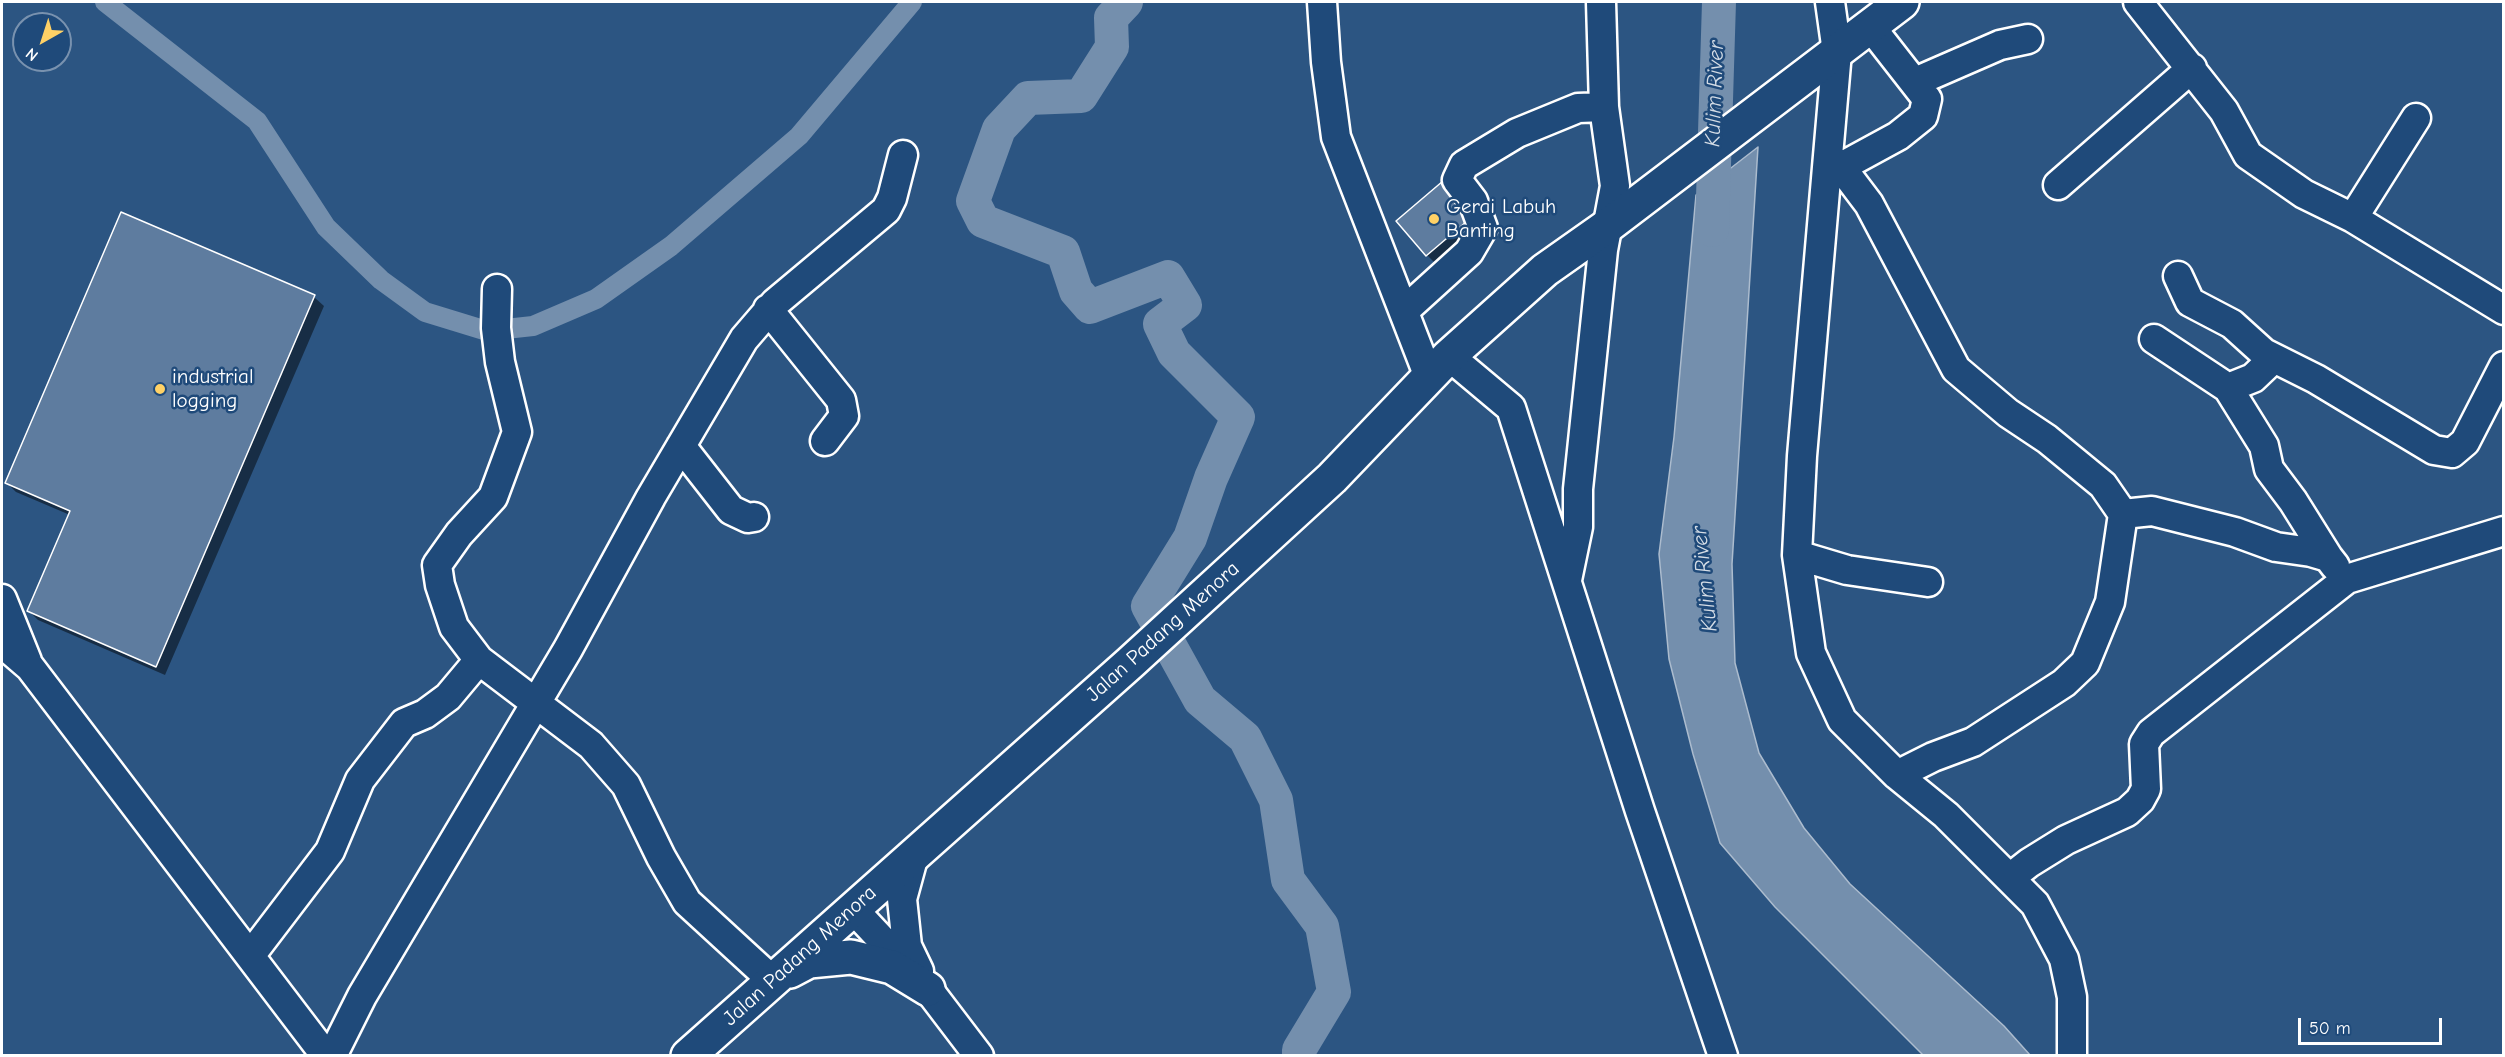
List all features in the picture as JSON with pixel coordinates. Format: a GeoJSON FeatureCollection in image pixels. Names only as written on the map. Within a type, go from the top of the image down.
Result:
{"type":"FeatureCollection","features":[{"type":"Feature","properties":{"kind":"main road","name":"Jalan Padang Menora"},"geometry":{"type":"LineString","coordinates":[[688,1056],[1195,604],[1332,478],[1439,367],[1545,270],[1790,89],[1902,2]]}},
{"type":"Feature","properties":{"kind":"main road"},"geometry":{"type":"LineString","coordinates":[[772,981],[809,961],[851,957],[892,967],[928,989]]}},
{"type":"Feature","properties":{"kind":"street"},"geometry":{"type":"LineString","coordinates":[[1322,2],[1326,62],[1336,137],[1404,311],[1439,367],[1511,408],[1640,811],[1723,1056]]}},
{"type":"Feature","properties":{"kind":"street"},"geometry":{"type":"LineString","coordinates":[[1566,582],[1578,527],[1578,489],[1606,227],[1615,186],[1604,107],[1601,2]]}},
{"type":"Feature","properties":{"kind":"street"},"geometry":{"type":"LineString","coordinates":[[1830,2],[1837,52],[1835,163],[1802,456],[1797,555],[1811,653],[1842,720],[1897,775],[1946,815],[2035,904],[2064,959],[2072,997],[2072,1056]]}},
{"type":"Feature","properties":{"kind":"street"},"geometry":{"type":"LineString","coordinates":[[2138,2],[2224,111],[2248,155],[2304,194],[2353,218],[2504,310]]}},
{"type":"Feature","properties":{"kind":"street"},"geometry":{"type":"LineString","coordinates":[[1835,163],[1898,136],[1923,116],[1927,99],[1870,26]]}},
{"type":"Feature","properties":{"kind":"street"},"geometry":{"type":"LineString","coordinates":[[1916,82],[2000,45],[2028,39]]}},
{"type":"Feature","properties":{"kind":"street"},"geometry":{"type":"LineString","coordinates":[[2058,185],[2192,68]]}},
{"type":"Feature","properties":{"kind":"street"},"geometry":{"type":"LineString","coordinates":[[1404,311],[1469,252],[1483,228],[1473,201],[1457,180],[1464,165],[1517,133],[1578,108],[1604,107]]}},
{"type":"Feature","properties":{"kind":"street"},"geometry":{"type":"LineString","coordinates":[[2353,218],[2416,118]]}},
{"type":"Feature","properties":{"kind":"street"},"geometry":{"type":"LineString","coordinates":[[332,1056],[362,996],[535,704],[745,336],[768,309],[886,210],[892,198],[903,155]]}},
{"type":"Feature","properties":{"kind":"street"},"geometry":{"type":"LineString","coordinates":[[1835,163],[1869,204],[1956,369],[2103,485],[2123,514],[2110,602],[2085,663],[2064,683],[1973,742],[1897,775]]}},
{"type":"Feature","properties":{"kind":"street"},"geometry":{"type":"LineString","coordinates":[[2178,276],[2190,302],[2232,324],[2274,358],[2316,379],[2434,450],[2452,453],[2465,442],[2504,366]]}},
{"type":"Feature","properties":{"kind":"street"},"geometry":{"type":"LineString","coordinates":[[497,289],[496,328],[500,362],[517,432],[493,497],[459,534],[436,565],[454,627],[479,660],[591,745],[626,784],[661,856],[687,902],[772,981]]}},
{"type":"Feature","properties":{"kind":"street"},"geometry":{"type":"LineString","coordinates":[[768,309],[841,400],[844,416],[825,441]]}},
{"type":"Feature","properties":{"kind":"street"},"geometry":{"type":"LineString","coordinates":[[2154,339],[2228,388],[2260,438],[2269,469],[2293,501],[2328,557],[2347,579]]}},
{"type":"Feature","properties":{"kind":"street"},"geometry":{"type":"LineString","coordinates":[[2228,388],[2253,378],[2274,358]]}},
{"type":"Feature","properties":{"kind":"street"},"geometry":{"type":"LineString","coordinates":[[681,446],[731,510],[748,518],[754,517]]}},
{"type":"Feature","properties":{"kind":"street"},"geometry":{"type":"LineString","coordinates":[[2123,514],[2152,511],[2235,532],[2276,547],[2328,557]]}},
{"type":"Feature","properties":{"kind":"street"},"geometry":{"type":"LineString","coordinates":[[2010,878],[2066,840],[2127,812],[2140,800],[2146,789],[2144,744],[2151,733],[2347,579],[2504,531]]}},
{"type":"Feature","properties":{"kind":"street"},"geometry":{"type":"LineString","coordinates":[[1797,555],[1846,570],[1928,582]]}},
{"type":"Feature","properties":{"kind":"street"},"geometry":{"type":"LineString","coordinates":[[2,599],[30,667]]}},
{"type":"Feature","properties":{"kind":"street"},"geometry":{"type":"LineString","coordinates":[[2,643],[30,667],[326,1056]]}},
{"type":"Feature","properties":{"kind":"street"},"geometry":{"type":"LineString","coordinates":[[250,956],[330,851],[360,780],[404,723],[425,714],[448,696],[479,660]]}},
{"type":"Feature","properties":{"kind":"street"},"geometry":{"type":"LineString","coordinates":[[914,855],[902,899],[907,946],[928,989]]}},
{"type":"Feature","properties":{"kind":"street"},"geometry":{"type":"LineString","coordinates":[[853,909],[928,989],[979,1056]]}},
{"type":"Feature","properties":{"kind":"water"},"geometry":{"type":"Polygon","coordinates":[[[1758,147],[1732,564],[1735,663],[1759,753],[1804,828],[1850,884],[2004,1026],[2030,1055],[1923,1055],[1775,907],[1720,843],[1693,754],[1669,659],[1659,554],[1674,437],[1696,195],[1758,147]]]}},
{"type":"Feature","properties":{"kind":"building","name":"Gerai Labuh Banting"},"geometry":{"type":"Polygon","coordinates":[[[1443,181],[1473,216],[1426,256],[1396,221],[1443,181]]]}},
{"type":"Feature","properties":{"kind":"building","name":"industrial logging"},"geometry":{"type":"Polygon","coordinates":[[[121,212],[315,295],[156,667],[27,611],[70,511],[5,483],[121,212]]]}},
{"type":"Feature","properties":{"kind":"waterway"},"geometry":{"type":"LineString","coordinates":[[105,2],[257,121],[326,227],[381,280],[425,312],[487,331],[533,326],[596,299],[671,246],[799,136],[912,2]]}},
{"type":"Feature","properties":{"kind":"waterway"},"geometry":{"type":"LineString","coordinates":[[1126,2],[1111,18],[1112,47],[1081,96],[1028,98],[999,129],[973,201],[983,221],[1063,252],[1076,291],[1090,307],[1168,277],[1185,305],[1160,324],[1174,353],[1238,417],[1211,478],[1190,538],[1148,606],[1200,700],[1245,738],[1276,800],[1288,880],[1322,926],[1334,992],[1299,1050],[1299,1056]]}},
{"type":"Feature","properties":{"kind":"waterway","name":"Kulim River"},"geometry":{"type":"LineString","coordinates":[[1712,230],[1719,2]]}},
{"type":"Feature","properties":{"kind":"place","name":"Gerai Labuh Banting"},"geometry":{"type":"Point","coordinates":[1434,219]}},
{"type":"Feature","properties":{"kind":"place","name":"industrial logging"},"geometry":{"type":"Point","coordinates":[160,389]}}]}
